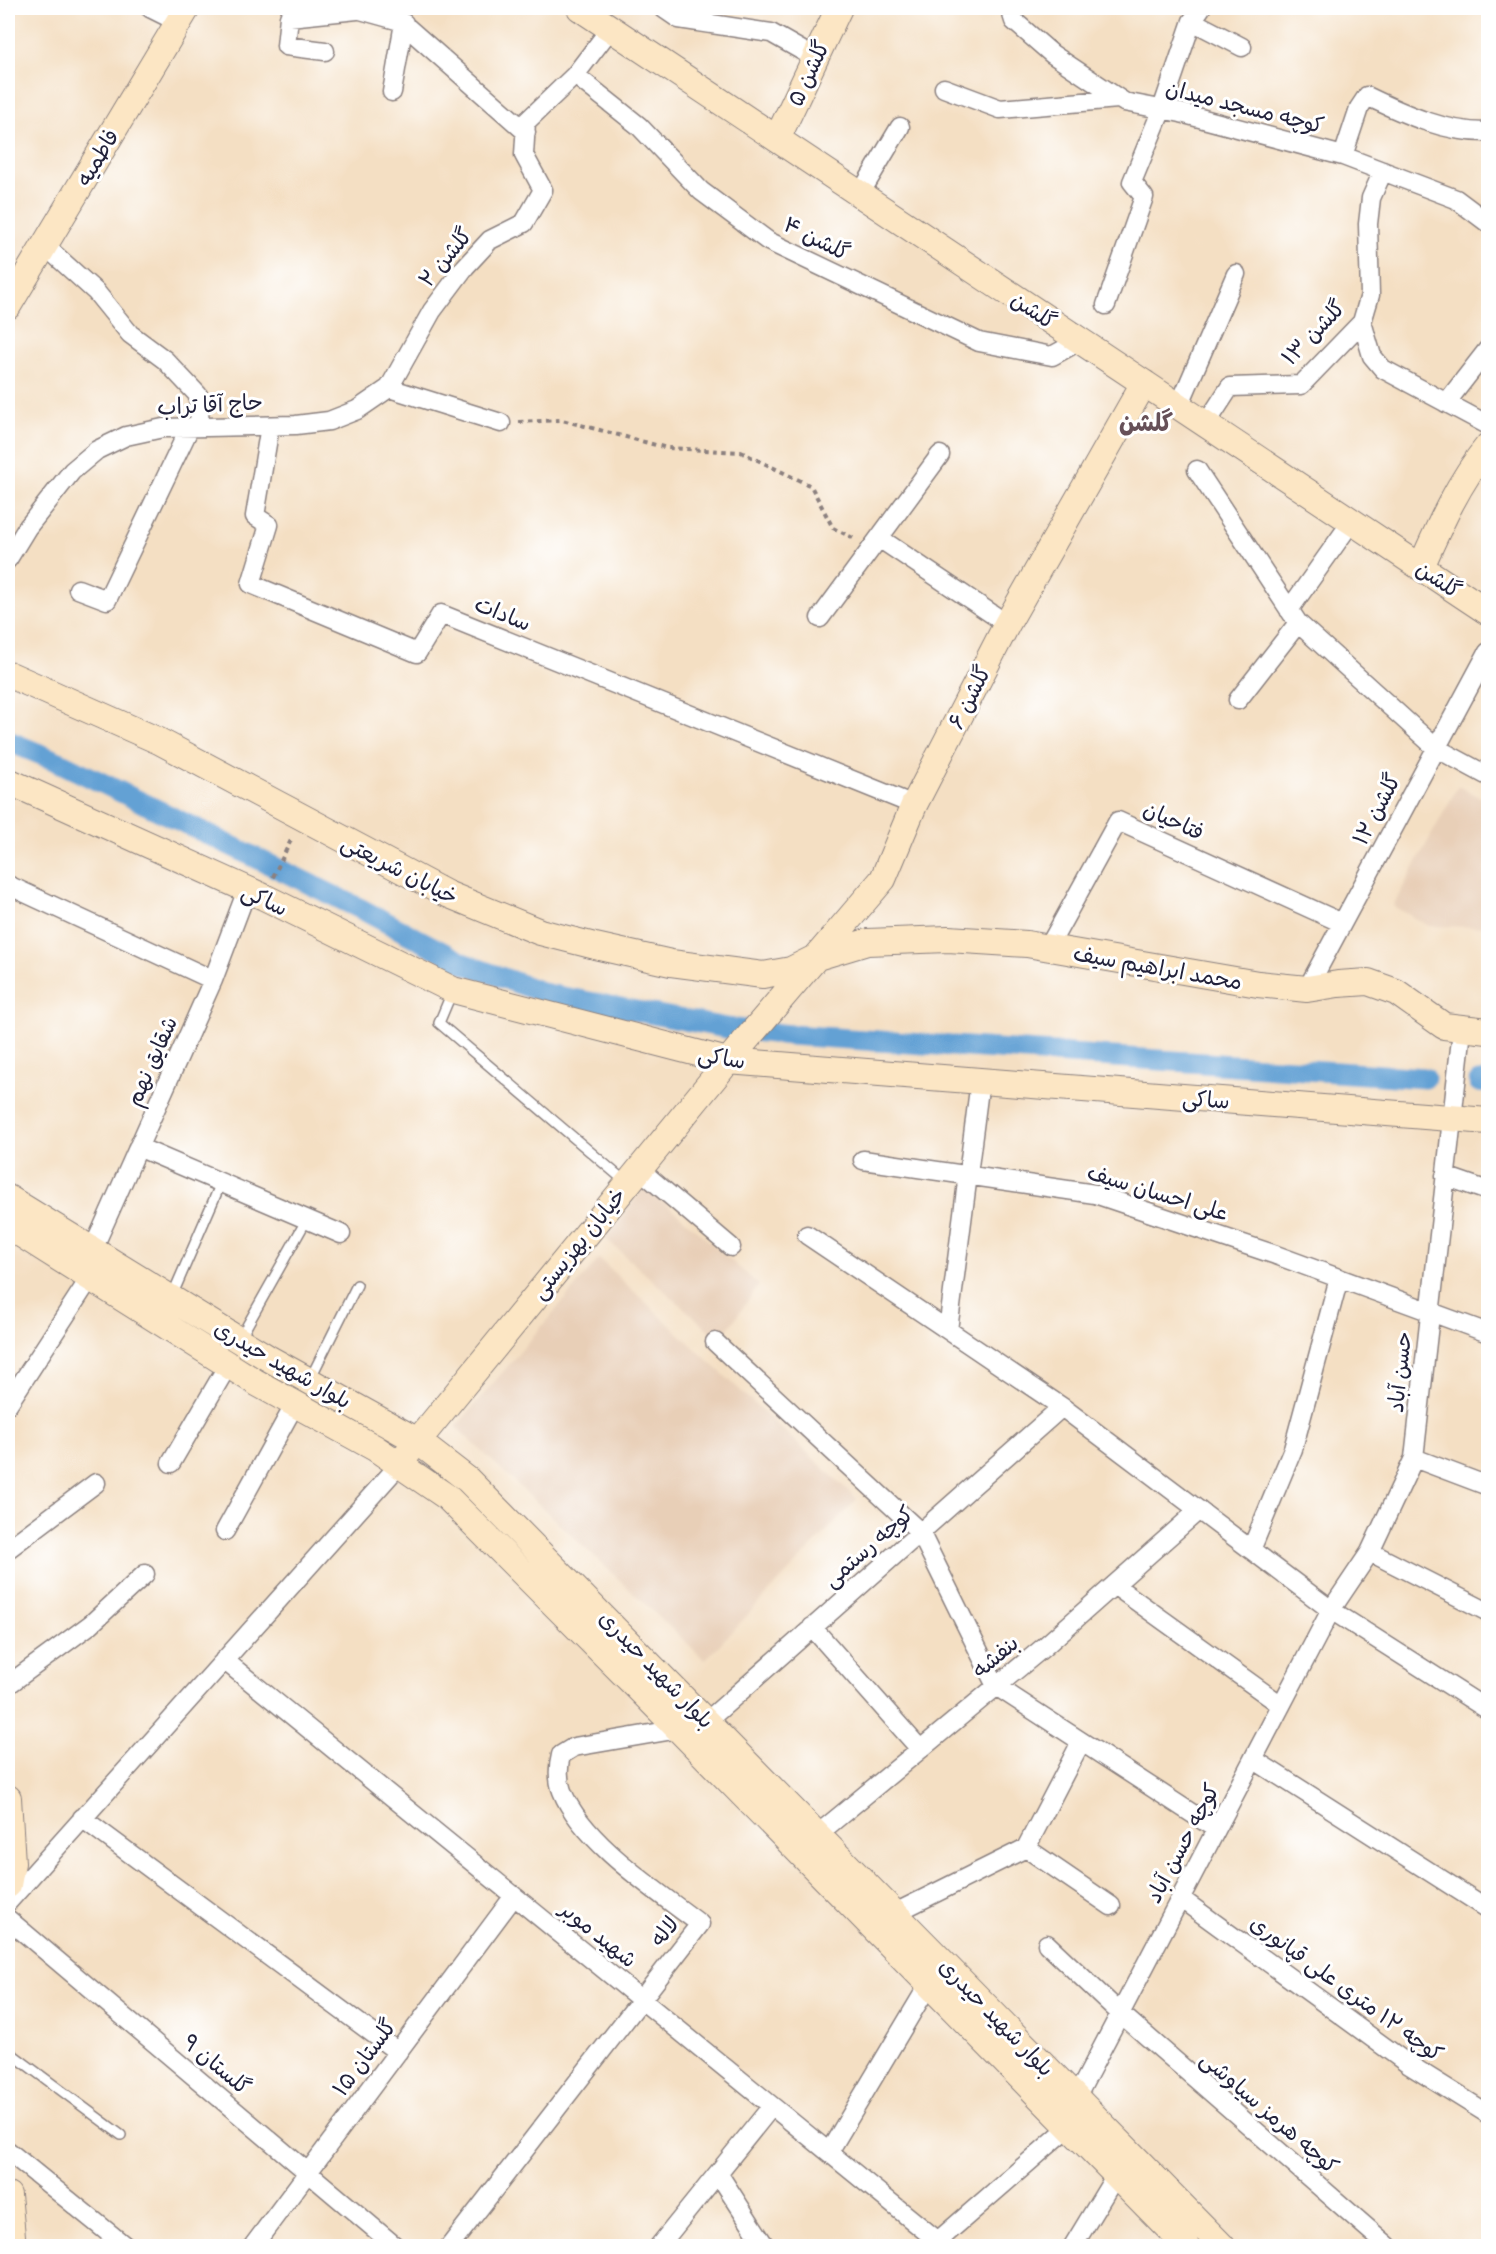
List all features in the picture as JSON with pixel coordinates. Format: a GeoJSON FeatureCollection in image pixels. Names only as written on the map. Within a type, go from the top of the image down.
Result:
{"type":"FeatureCollection","features":[{"type":"Feature","properties":{"kind":"street"},"geometry":{"type":"LineString","coordinates":[[150,8],[182,15]]}},
{"type":"Feature","properties":{"kind":"street","name":"گلشن"},"geometry":{"type":"LineString","coordinates":[[580,8],[1488,612]]}},
{"type":"Feature","properties":{"kind":"street"},"geometry":{"type":"LineString","coordinates":[[663,8],[679,19],[771,33],[815,58]]}},
{"type":"Feature","properties":{"kind":"street","name":"گلشن ۵"},"geometry":{"type":"LineString","coordinates":[[777,139],[839,8]]}},
{"type":"Feature","properties":{"kind":"street","name":"کوچه مسجد میدان"},"geometry":{"type":"LineString","coordinates":[[1010,8],[1014,21],[1052,54],[1118,99],[1343,156],[1456,199],[1488,224]]}},
{"type":"Feature","properties":{"kind":"street"},"geometry":{"type":"LineString","coordinates":[[325,51],[286,46],[289,17],[355,9],[404,23],[526,132]]}},
{"type":"Feature","properties":{"kind":"street"},"geometry":{"type":"LineString","coordinates":[[1106,305],[1144,197],[1132,182],[1162,110],[1197,14],[1242,47]]}},
{"type":"Feature","properties":{"kind":"street","name":"فاطمیه"},"geometry":{"type":"LineString","coordinates":[[8,306],[182,15]]}},
{"type":"Feature","properties":{"kind":"street"},"geometry":{"type":"LineString","coordinates":[[392,92],[404,23]]}},
{"type":"Feature","properties":{"kind":"street"},"geometry":{"type":"LineString","coordinates":[[526,132],[526,122],[575,75],[611,28]]}},
{"type":"Feature","properties":{"kind":"street","name":"گلشن ۴"},"geometry":{"type":"LineString","coordinates":[[575,75],[639,126],[702,191],[768,241],[979,342],[1052,356],[1081,340]]}},
{"type":"Feature","properties":{"kind":"street"},"geometry":{"type":"LineString","coordinates":[[944,88],[1000,109],[1118,99]]}},
{"type":"Feature","properties":{"kind":"street"},"geometry":{"type":"LineString","coordinates":[[1343,156],[1359,108],[1367,96],[1402,112],[1467,132],[1488,132]]}},
{"type":"Feature","properties":{"kind":"street"},"geometry":{"type":"LineString","coordinates":[[860,194],[900,127]]}},
{"type":"Feature","properties":{"kind":"street","name":"گلشن ۲"},"geometry":{"type":"LineString","coordinates":[[389,388],[432,311],[465,267],[490,240],[524,223],[543,190],[524,155],[526,132]]}},
{"type":"Feature","properties":{"kind":"street","name":"گلشن ۱۳"},"geometry":{"type":"LineString","coordinates":[[1206,424],[1230,387],[1300,385],[1362,322],[1370,295],[1368,224],[1371,198],[1383,171]]}},
{"type":"Feature","properties":{"kind":"street"},"geometry":{"type":"LineString","coordinates":[[44,245],[96,292],[130,334],[165,360],[198,395],[195,427],[107,600],[78,589]]}},
{"type":"Feature","properties":{"kind":"street"},"geometry":{"type":"LineString","coordinates":[[1179,406],[1236,274]]}},
{"type":"Feature","properties":{"kind":"street"},"geometry":{"type":"LineString","coordinates":[[1362,322],[1372,356],[1383,369],[1488,425]]}},
{"type":"Feature","properties":{"kind":"street"},"geometry":{"type":"LineString","coordinates":[[1446,403],[1488,349]]}},
{"type":"Feature","properties":{"kind":"street","name":"گلشن ۶"},"geometry":{"type":"LineString","coordinates":[[781,999],[883,879],[914,805],[1007,624],[1144,383]]}},
{"type":"Feature","properties":{"kind":"street"},"geometry":{"type":"LineString","coordinates":[[389,388],[501,423]]}},
{"type":"Feature","properties":{"kind":"street","name":"حاج آقا تراب"},"geometry":{"type":"LineString","coordinates":[[8,559],[72,471],[97,450],[126,436],[162,428],[270,426],[329,421],[357,410],[389,388]]}},
{"type":"Feature","properties":{"kind":"street","name":"سادات"},"geometry":{"type":"LineString","coordinates":[[270,426],[255,516],[269,525],[251,584],[417,653],[441,614],[914,805]]}},
{"type":"Feature","properties":{"kind":"street"},"geometry":{"type":"LineString","coordinates":[[1421,567],[1447,507],[1467,473],[1488,446]]}},
{"type":"Feature","properties":{"kind":"street"},"geometry":{"type":"LineString","coordinates":[[820,618],[940,455]]}},
{"type":"Feature","properties":{"kind":"street"},"geometry":{"type":"LineString","coordinates":[[1197,470],[1294,616],[1436,748],[1488,776]]}},
{"type":"Feature","properties":{"kind":"street"},"geometry":{"type":"LineString","coordinates":[[1238,700],[1294,616],[1352,521]]}},
{"type":"Feature","properties":{"kind":"street"},"geometry":{"type":"LineString","coordinates":[[876,543],[1007,624]]}},
{"type":"Feature","properties":{"kind":"street","name":"گلشن ۱۲"},"geometry":{"type":"LineString","coordinates":[[1307,989],[1488,652]]}},
{"type":"Feature","properties":{"kind":"street","name":"خیابان شریعتی"},"geometry":{"type":"LineString","coordinates":[[8,674],[159,741],[437,889],[540,933],[671,963],[763,975],[791,970],[817,957]]}},
{"type":"Feature","properties":{"kind":"street","name":"ساکی"},"geometry":{"type":"LineString","coordinates":[[8,781],[259,887],[453,990],[734,1053],[980,1081],[1488,1121]]}},
{"type":"Feature","properties":{"kind":"street","name":"فتاحیان"},"geometry":{"type":"LineString","coordinates":[[1048,948],[1118,820],[1342,923]]}},
{"type":"Feature","properties":{"kind":"street"},"geometry":{"type":"LineString","coordinates":[[8,885],[213,980]]}},
{"type":"Feature","properties":{"kind":"street","name":"شقایق نهم"},"geometry":{"type":"LineString","coordinates":[[93,1249],[213,980],[259,887]]}},
{"type":"Feature","properties":{"kind":"street","name":"محمد ابراهیم سیف"},"geometry":{"type":"LineString","coordinates":[[817,957],[867,942],[948,939],[1048,948],[1258,984],[1307,989],[1368,982],[1396,992],[1444,1026],[1462,1030],[1488,1031]]}},
{"type":"Feature","properties":{"kind":"street","name":"خیابان بهزیستی"},"geometry":{"type":"LineString","coordinates":[[400,1464],[416,1440],[781,999]]}},
{"type":"Feature","properties":{"kind":"street","name":"حسن آباد"},"geometry":{"type":"LineString","coordinates":[[1331,1610],[1370,1552],[1414,1458],[1462,1030]]}},
{"type":"Feature","properties":{"kind":"street"},"geometry":{"type":"LineString","coordinates":[[948,1330],[980,1081]]}},
{"type":"Feature","properties":{"kind":"street"},"geometry":{"type":"LineString","coordinates":[[138,1147],[341,1234]]}},
{"type":"Feature","properties":{"kind":"street","name":"علی احسان سیف"},"geometry":{"type":"LineString","coordinates":[[862,1160],[1095,1194],[1339,1278],[1488,1333]]}},
{"type":"Feature","properties":{"kind":"street"},"geometry":{"type":"LineString","coordinates":[[633,1176],[731,1246]]}},
{"type":"Feature","properties":{"kind":"street"},"geometry":{"type":"LineString","coordinates":[[1445,1176],[1488,1191]]}},
{"type":"Feature","properties":{"kind":"street","name":"بلوار شهید حیدری"},"geometry":{"type":"LineString","coordinates":[[8,1198],[239,1340],[416,1440],[488,1498],[1222,2247]]}},
{"type":"Feature","properties":{"kind":"street","name":"بلوار شهید حیدری"},"geometry":{"type":"LineString","coordinates":[[8,1226],[228,1365],[400,1464],[439,1491],[473,1520],[1186,2247]]}},
{"type":"Feature","properties":{"kind":"street"},"geometry":{"type":"LineString","coordinates":[[807,1235],[1062,1407],[1331,1610],[1488,1710]]}},
{"type":"Feature","properties":{"kind":"street"},"geometry":{"type":"LineString","coordinates":[[8,1404],[90,1278]]}},
{"type":"Feature","properties":{"kind":"street"},"geometry":{"type":"LineString","coordinates":[[1251,1550],[1293,1449],[1339,1278]]}},
{"type":"Feature","properties":{"kind":"street"},"geometry":{"type":"LineString","coordinates":[[715,1342],[920,1532],[996,1686],[1216,1829]]}},
{"type":"Feature","properties":{"kind":"street"},"geometry":{"type":"LineString","coordinates":[[171,1463],[228,1365]]}},
{"type":"Feature","properties":{"kind":"street"},"geometry":{"type":"LineString","coordinates":[[225,1531],[296,1404]]}},
{"type":"Feature","properties":{"kind":"street","name":"کوچه رستمی"},"geometry":{"type":"LineString","coordinates":[[707,1720],[1062,1407]]}},
{"type":"Feature","properties":{"kind":"street"},"geometry":{"type":"LineString","coordinates":[[1414,1458],[1488,1486]]}},
{"type":"Feature","properties":{"kind":"street"},"geometry":{"type":"LineString","coordinates":[[8,1902],[400,1464]]}},
{"type":"Feature","properties":{"kind":"street"},"geometry":{"type":"LineString","coordinates":[[8,1549],[96,1483]]}},
{"type":"Feature","properties":{"kind":"street","name":"بنفشه"},"geometry":{"type":"LineString","coordinates":[[818,1834],[996,1686],[1198,1510]]}},
{"type":"Feature","properties":{"kind":"street"},"geometry":{"type":"LineString","coordinates":[[1370,1552],[1488,1612]]}},
{"type":"Feature","properties":{"kind":"street"},"geometry":{"type":"LineString","coordinates":[[8,1685],[91,1624],[145,1574]]}},
{"type":"Feature","properties":{"kind":"street"},"geometry":{"type":"LineString","coordinates":[[1114,1585],[1281,1705]]}},
{"type":"Feature","properties":{"kind":"street","name":"کوچه حسن آباد"},"geometry":{"type":"LineString","coordinates":[[1076,2097],[1331,1610]]}},
{"type":"Feature","properties":{"kind":"street"},"geometry":{"type":"LineString","coordinates":[[812,1627],[920,1749]]}},
{"type":"Feature","properties":{"kind":"street","name":"شهید موبر"},"geometry":{"type":"LineString","coordinates":[[224,1660],[829,2152],[938,2245]]}},
{"type":"Feature","properties":{"kind":"street","name":"لاله"},"geometry":{"type":"LineString","coordinates":[[450,2247],[700,1924],[626,1867],[581,1822],[562,1791],[557,1771],[561,1755],[574,1747],[679,1729]]}},
{"type":"Feature","properties":{"kind":"street"},"geometry":{"type":"LineString","coordinates":[[895,1913],[1026,1848],[1081,1742]]}},
{"type":"Feature","properties":{"kind":"street"},"geometry":{"type":"LineString","coordinates":[[1254,1759],[1488,1909]]}},
{"type":"Feature","properties":{"kind":"street"},"geometry":{"type":"LineString","coordinates":[[8,1798],[12,1863],[8,1885]]}},
{"type":"Feature","properties":{"kind":"street"},"geometry":{"type":"LineString","coordinates":[[82,1818],[398,2052]]}},
{"type":"Feature","properties":{"kind":"street"},"geometry":{"type":"LineString","coordinates":[[1026,1848],[1111,1906]]}},
{"type":"Feature","properties":{"kind":"street","name":"گلستان ۱۵"},"geometry":{"type":"LineString","coordinates":[[253,2247],[514,1896]]}},
{"type":"Feature","properties":{"kind":"street","name":"کوچه ۱۲ متری علی قپانوری"},"geometry":{"type":"LineString","coordinates":[[1180,1898],[1408,2064],[1488,2114]]}},
{"type":"Feature","properties":{"kind":"street","name":"گلستان ۹"},"geometry":{"type":"LineString","coordinates":[[8,1919],[395,2247]]}},
{"type":"Feature","properties":{"kind":"street","name":"کوچه هرمز سیاوشی"},"geometry":{"type":"LineString","coordinates":[[1047,1944],[1120,2013],[1388,2247]]}},
{"type":"Feature","properties":{"kind":"street"},"geometry":{"type":"LineString","coordinates":[[829,2152],[929,1984]]}},
{"type":"Feature","properties":{"kind":"street"},"geometry":{"type":"LineString","coordinates":[[938,2245],[1064,2121],[1076,2097]]}},
{"type":"Feature","properties":{"kind":"street"},"geometry":{"type":"LineString","coordinates":[[659,2247],[772,2106]]}},
{"type":"Feature","properties":{"kind":"street"},"geometry":{"type":"LineString","coordinates":[[8,2151],[125,2247]]}},
{"type":"Feature","properties":{"kind":"street"},"geometry":{"type":"LineString","coordinates":[[718,2173],[765,2247]]}},
{"type":"Feature","properties":{"kind":"street"},"geometry":{"type":"LineString","coordinates":[[1073,2247],[1116,2175]]}},
{"type":"Feature","properties":{"kind":"street"},"geometry":{"type":"LineString","coordinates":[[8,2195],[14,2247]]}},
{"type":"Feature","properties":{"kind":"lane"},"geometry":{"type":"LineString","coordinates":[[453,990],[439,1023],[633,1176]]}},
{"type":"Feature","properties":{"kind":"lane"},"geometry":{"type":"LineString","coordinates":[[172,1298],[221,1183]]}},
{"type":"Feature","properties":{"kind":"lane"},"geometry":{"type":"LineString","coordinates":[[239,1340],[307,1219]]}},
{"type":"Feature","properties":{"kind":"lane"},"geometry":{"type":"LineString","coordinates":[[309,1380],[357,1285]]}},
{"type":"Feature","properties":{"kind":"lane"},"geometry":{"type":"LineString","coordinates":[[8,2051],[121,2135]]}},
{"type":"Feature","properties":{"kind":"path"},"geometry":{"type":"LineString","coordinates":[[501,423],[562,420],[667,448],[741,452],[811,486],[833,528],[876,543]]}},
{"type":"Feature","properties":{"kind":"path"},"geometry":{"type":"LineString","coordinates":[[259,887],[292,837]]}},
{"type":"Feature","properties":{"kind":"shaded area"},"geometry":{"type":"Polygon","coordinates":[[[1458,786],[1488,801],[1488,927],[1429,926],[1393,906],[1458,786]]]}},
{"type":"Feature","properties":{"kind":"shaded area"},"geometry":{"type":"Polygon","coordinates":[[[645,1185],[759,1285],[720,1340],[605,1238],[645,1185]]]}},
{"type":"Feature","properties":{"kind":"shaded area"},"geometry":{"type":"Polygon","coordinates":[[[599,1259],[857,1499],[705,1660],[456,1427],[599,1259]]]}},
{"type":"Feature","properties":{"kind":"waterway"},"geometry":{"type":"LineString","coordinates":[[8,741],[59,762],[363,910],[465,964],[547,994],[726,1028],[790,1035],[1425,1078]]}},
{"type":"Feature","properties":{"kind":"waterway"},"geometry":{"type":"LineString","coordinates":[[1479,1082],[1488,1083]]}},
{"type":"Feature","properties":{"kind":"district","name":"گلشن"},"geometry":{"type":"Point","coordinates":[1146,423]}}]}
